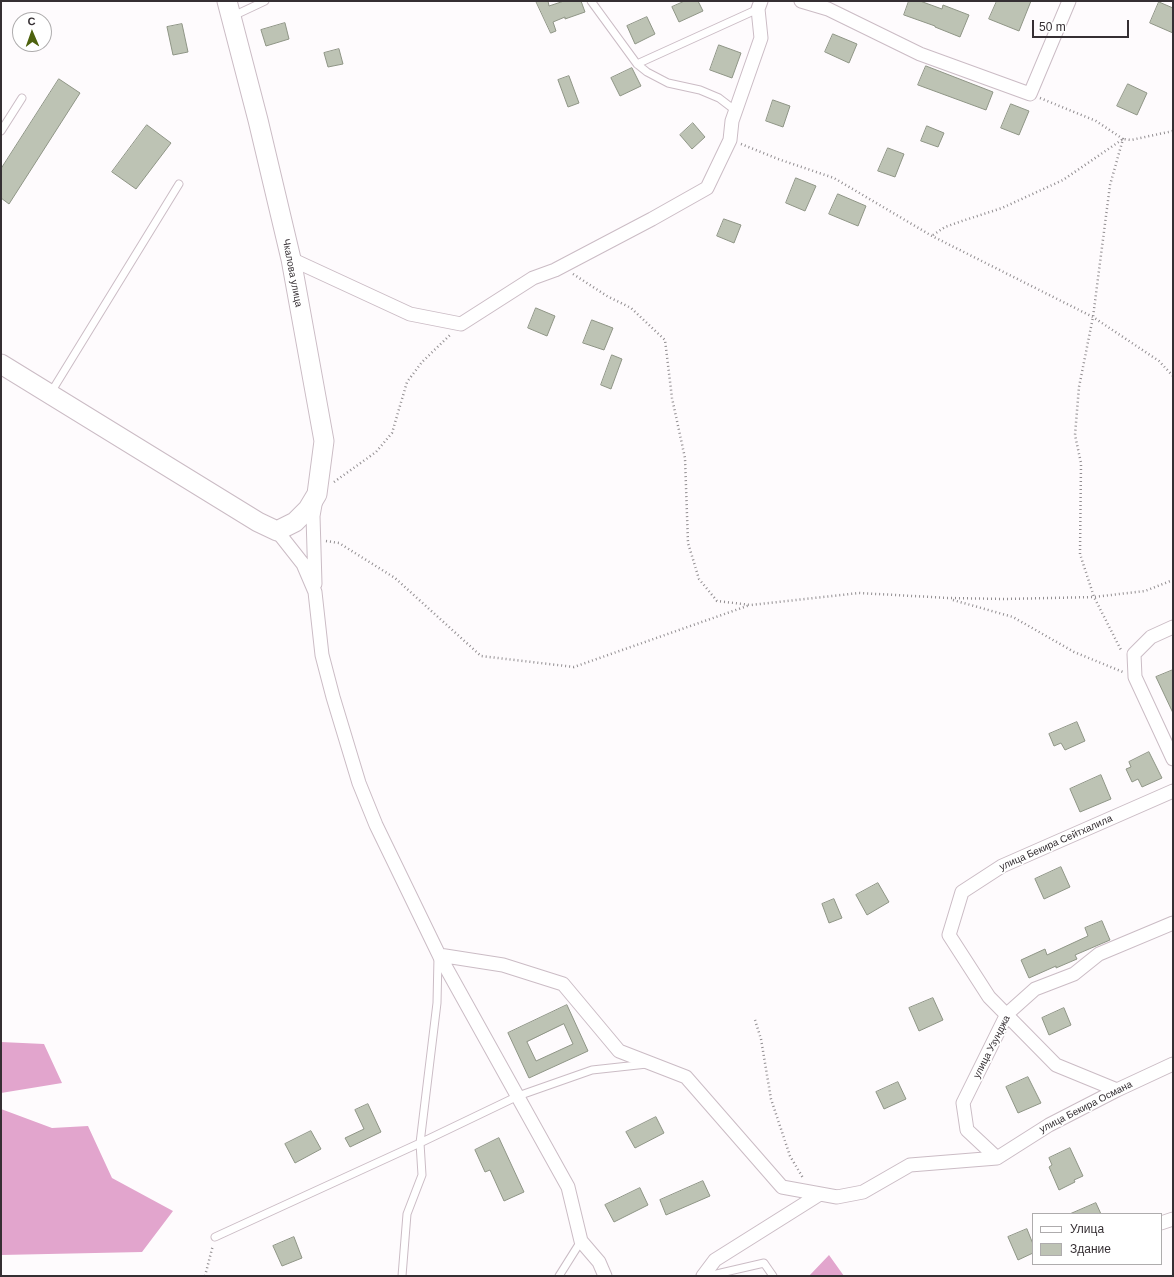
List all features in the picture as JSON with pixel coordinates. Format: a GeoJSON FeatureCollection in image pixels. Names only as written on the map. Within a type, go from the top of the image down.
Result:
{"type":"FeatureCollection","features":[{"type":"Feature","properties":{"kind":"street"},"geometry":{"type":"LineString","coordinates":[[801,1],[828,9],[920,54],[1030,94],[1069,1]]}},
{"type":"Feature","properties":{"kind":"street"},"geometry":{"type":"LineString","coordinates":[[291,259],[410,314],[461,324],[533,278],[555,270],[707,188],[730,140],[732,120],[761,38],[759,5]]}},
{"type":"Feature","properties":{"kind":"street","name":"Чкалова улица"},"geometry":{"type":"LineString","coordinates":[[229,9],[258,120],[291,259],[324,441],[317,494],[308,509],[295,522],[277,531]]}},
{"type":"Feature","properties":{"kind":"street"},"geometry":{"type":"LineString","coordinates":[[1,364],[258,522],[277,531],[303,564],[315,592]]}},
{"type":"Feature","properties":{"kind":"street"},"geometry":{"type":"LineString","coordinates":[[317,494],[313,516],[315,592],[322,655],[359,783],[376,825],[438,955],[568,1187],[581,1241],[599,1262],[605,1276]]}},
{"type":"Feature","properties":{"kind":"street"},"geometry":{"type":"LineString","coordinates":[[1173,628],[1151,637],[1134,654],[1135,677],[1173,759]]}},
{"type":"Feature","properties":{"kind":"street","name":"улица Бекира Сейтхалила"},"geometry":{"type":"LineString","coordinates":[[1007,1014],[989,997],[949,935],[962,892],[1002,866],[1173,791]]}},
{"type":"Feature","properties":{"kind":"street","name":"улица Узунджа"},"geometry":{"type":"LineString","coordinates":[[997,1158],[967,1130],[963,1103],[1007,1014],[1035,989],[1074,974],[1099,954],[1173,923]]}},
{"type":"Feature","properties":{"kind":"street","name":"улица Бекира Османа"},"geometry":{"type":"LineString","coordinates":[[438,955],[503,965],[563,984],[619,1051],[686,1077],[782,1187],[837,1197],[864,1192],[910,1164],[997,1158],[1048,1125],[1173,1064]]}},
{"type":"Feature","properties":{"kind":"street"},"geometry":{"type":"LineString","coordinates":[[1007,1014],[1056,1065],[1117,1090]]}},
{"type":"Feature","properties":{"kind":"street"},"geometry":{"type":"LineString","coordinates":[[703,1276],[715,1260],[820,1194]]}},
{"type":"Feature","properties":{"kind":"street"},"geometry":{"type":"LineString","coordinates":[[1162,1223],[1173,1219]]}},
{"type":"Feature","properties":{"kind":"lane"},"geometry":{"type":"LineString","coordinates":[[229,9],[265,1]]}},
{"type":"Feature","properties":{"kind":"lane"},"geometry":{"type":"LineString","coordinates":[[591,1],[637,64],[647,72],[668,83],[700,90],[719,98],[736,111]]}},
{"type":"Feature","properties":{"kind":"lane"},"geometry":{"type":"LineString","coordinates":[[637,64],[759,5]]}},
{"type":"Feature","properties":{"kind":"lane"},"geometry":{"type":"LineString","coordinates":[[1,131],[22,98]]}},
{"type":"Feature","properties":{"kind":"lane"},"geometry":{"type":"LineString","coordinates":[[50,394],[179,184]]}},
{"type":"Feature","properties":{"kind":"lane"},"geometry":{"type":"LineString","coordinates":[[402,1276],[407,1214],[422,1175],[420,1143],[437,1003],[438,955]]}},
{"type":"Feature","properties":{"kind":"lane"},"geometry":{"type":"LineString","coordinates":[[215,1237],[420,1143],[518,1096],[592,1070],[651,1064]]}},
{"type":"Feature","properties":{"kind":"lane"},"geometry":{"type":"LineString","coordinates":[[559,1276],[581,1241]]}},
{"type":"Feature","properties":{"kind":"lane"},"geometry":{"type":"LineString","coordinates":[[708,1276],[764,1263],[773,1276]]}},
{"type":"Feature","properties":{"kind":"path"},"geometry":{"type":"LineString","coordinates":[[1030,94],[1096,121],[1123,139],[1131,140],[1173,131]]}},
{"type":"Feature","properties":{"kind":"path"},"geometry":{"type":"LineString","coordinates":[[932,236],[945,227],[962,220],[1002,208],[1064,180],[1123,139]]}},
{"type":"Feature","properties":{"kind":"path"},"geometry":{"type":"LineString","coordinates":[[1123,139],[1110,185],[1092,317],[1079,387],[1075,435],[1080,463],[1080,554],[1094,597],[1135,677]]}},
{"type":"Feature","properties":{"kind":"path"},"geometry":{"type":"LineString","coordinates":[[730,140],[778,159],[834,178],[932,236],[1092,317],[1159,360],[1173,376]]}},
{"type":"Feature","properties":{"kind":"path"},"geometry":{"type":"LineString","coordinates":[[555,270],[572,273],[608,296],[631,308],[665,340],[672,398],[685,458],[688,543],[699,579],[717,601],[751,605]]}},
{"type":"Feature","properties":{"kind":"path"},"geometry":{"type":"LineString","coordinates":[[317,494],[376,452],[392,433],[407,382],[422,362],[461,324]]}},
{"type":"Feature","properties":{"kind":"path"},"geometry":{"type":"LineString","coordinates":[[324,540],[339,543],[394,578],[481,656],[574,667],[751,605],[859,593],[949,598],[1004,599],[1094,597],[1145,591],[1173,580]]}},
{"type":"Feature","properties":{"kind":"path"},"geometry":{"type":"LineString","coordinates":[[949,598],[1013,617],[1074,652],[1135,677]]}},
{"type":"Feature","properties":{"kind":"path"},"geometry":{"type":"LineString","coordinates":[[755,1020],[761,1039],[771,1099],[790,1156],[802,1177],[820,1194]]}},
{"type":"Feature","properties":{"kind":"path"},"geometry":{"type":"LineString","coordinates":[[205,1276],[215,1237]]}},
{"type":"Feature","properties":{"kind":"shaded area"},"geometry":{"type":"Polygon","coordinates":[[[1,1042],[44,1044],[62,1083],[1,1093],[1,1042]]]}},
{"type":"Feature","properties":{"kind":"shaded area"},"geometry":{"type":"Polygon","coordinates":[[[1,1109],[52,1128],[88,1126],[112,1178],[173,1211],[142,1252],[1,1255],[1,1109]]]}},
{"type":"Feature","properties":{"kind":"shaded area"},"geometry":{"type":"Polygon","coordinates":[[[829,1255],[844,1276],[809,1276],[829,1255]]]}},
{"type":"Feature","properties":{"kind":"building"},"geometry":{"type":"Polygon","coordinates":[[[536,1],[548,1],[549,6],[564,1],[581,1],[585,12],[553,22],[556,31],[551,33],[536,1]]]}},
{"type":"Feature","properties":{"kind":"building"},"geometry":{"type":"Polygon","coordinates":[[[685,1],[698,1],[703,11],[679,22],[672,7],[685,1]]]}},
{"type":"Feature","properties":{"kind":"building"},"geometry":{"type":"Polygon","coordinates":[[[909,1],[920,1],[942,9],[943,5],[969,15],[960,37],[904,15],[909,1]]]}},
{"type":"Feature","properties":{"kind":"building"},"geometry":{"type":"Polygon","coordinates":[[[997,1],[1031,1],[1019,31],[989,19],[997,1]]]}},
{"type":"Feature","properties":{"kind":"building"},"geometry":{"type":"Polygon","coordinates":[[[1159,2],[1173,8],[1173,33],[1150,23],[1159,2]]]}},
{"type":"Feature","properties":{"kind":"building"},"geometry":{"type":"Polygon","coordinates":[[[647,17],[655,34],[635,44],[627,26],[647,17]]]}},
{"type":"Feature","properties":{"kind":"building"},"geometry":{"type":"Polygon","coordinates":[[[285,23],[289,39],[266,46],[261,30],[285,23]]]}},
{"type":"Feature","properties":{"kind":"building"},"geometry":{"type":"Polygon","coordinates":[[[182,24],[188,52],[173,55],[167,27],[182,24]]]}},
{"type":"Feature","properties":{"kind":"building"},"geometry":{"type":"Polygon","coordinates":[[[833,34],[857,44],[849,63],[825,52],[833,34]]]}},
{"type":"Feature","properties":{"kind":"building"},"geometry":{"type":"Polygon","coordinates":[[[719,45],[741,53],[732,78],[710,70],[719,45]]]}},
{"type":"Feature","properties":{"kind":"building"},"geometry":{"type":"Polygon","coordinates":[[[339,49],[343,64],[328,67],[324,53],[339,49]]]}},
{"type":"Feature","properties":{"kind":"building"},"geometry":{"type":"Polygon","coordinates":[[[926,66],[993,92],[986,110],[918,85],[926,66]]]}},
{"type":"Feature","properties":{"kind":"building"},"geometry":{"type":"Polygon","coordinates":[[[632,68],[641,86],[620,96],[611,78],[632,68]]]}},
{"type":"Feature","properties":{"kind":"building"},"geometry":{"type":"Polygon","coordinates":[[[569,76],[579,103],[568,107],[558,80],[569,76]]]}},
{"type":"Feature","properties":{"kind":"building"},"geometry":{"type":"Polygon","coordinates":[[[59,79],[80,93],[9,204],[1,198],[1,169],[59,79]]]}},
{"type":"Feature","properties":{"kind":"building"},"geometry":{"type":"Polygon","coordinates":[[[1128,84],[1147,93],[1137,115],[1117,106],[1128,84]]]}},
{"type":"Feature","properties":{"kind":"building"},"geometry":{"type":"Polygon","coordinates":[[[773,100],[790,106],[783,127],[766,121],[773,100]]]}},
{"type":"Feature","properties":{"kind":"building"},"geometry":{"type":"Polygon","coordinates":[[[1011,104],[1029,111],[1019,135],[1001,128],[1011,104]]]}},
{"type":"Feature","properties":{"kind":"building"},"geometry":{"type":"Polygon","coordinates":[[[693,123],[705,137],[692,149],[680,135],[693,123]]]}},
{"type":"Feature","properties":{"kind":"building"},"geometry":{"type":"Polygon","coordinates":[[[147,125],[171,143],[136,189],[112,172],[147,125]]]}},
{"type":"Feature","properties":{"kind":"building"},"geometry":{"type":"Polygon","coordinates":[[[927,126],[944,133],[938,147],[921,141],[927,126]]]}},
{"type":"Feature","properties":{"kind":"building"},"geometry":{"type":"Polygon","coordinates":[[[888,148],[904,154],[895,177],[878,171],[888,148]]]}},
{"type":"Feature","properties":{"kind":"building"},"geometry":{"type":"Polygon","coordinates":[[[796,178],[816,186],[805,211],[786,203],[796,178]]]}},
{"type":"Feature","properties":{"kind":"building"},"geometry":{"type":"Polygon","coordinates":[[[838,194],[866,206],[858,226],[829,214],[838,194]]]}},
{"type":"Feature","properties":{"kind":"building"},"geometry":{"type":"Polygon","coordinates":[[[724,219],[741,225],[734,243],[717,236],[724,219]]]}},
{"type":"Feature","properties":{"kind":"building"},"geometry":{"type":"Polygon","coordinates":[[[536,308],[555,316],[547,336],[528,328],[536,308]]]}},
{"type":"Feature","properties":{"kind":"building"},"geometry":{"type":"Polygon","coordinates":[[[592,320],[613,328],[604,350],[583,343],[592,320]]]}},
{"type":"Feature","properties":{"kind":"building"},"geometry":{"type":"Polygon","coordinates":[[[612,355],[622,359],[611,389],[601,385],[612,355]]]}},
{"type":"Feature","properties":{"kind":"building"},"geometry":{"type":"Polygon","coordinates":[[[1173,670],[1173,713],[1156,677],[1173,670]]]}},
{"type":"Feature","properties":{"kind":"building"},"geometry":{"type":"Polygon","coordinates":[[[1077,722],[1085,741],[1065,750],[1061,743],[1054,746],[1049,734],[1077,722]]]}},
{"type":"Feature","properties":{"kind":"building"},"geometry":{"type":"Polygon","coordinates":[[[1149,752],[1162,778],[1142,787],[1138,779],[1132,782],[1126,769],[1131,767],[1129,762],[1149,752]]]}},
{"type":"Feature","properties":{"kind":"building"},"geometry":{"type":"Polygon","coordinates":[[[1101,775],[1111,799],[1080,812],[1070,789],[1101,775]]]}},
{"type":"Feature","properties":{"kind":"building"},"geometry":{"type":"Polygon","coordinates":[[[1061,867],[1070,887],[1044,899],[1035,879],[1061,867]]]}},
{"type":"Feature","properties":{"kind":"building"},"geometry":{"type":"Polygon","coordinates":[[[878,883],[889,902],[867,915],[856,895],[878,883]]]}},
{"type":"Feature","properties":{"kind":"building"},"geometry":{"type":"Polygon","coordinates":[[[834,899],[842,918],[829,923],[822,904],[834,899]]]}},
{"type":"Feature","properties":{"kind":"building"},"geometry":{"type":"Polygon","coordinates":[[[1102,921],[1110,940],[1075,955],[1077,959],[1056,968],[1056,966],[1029,978],[1021,960],[1045,949],[1047,955],[1088,936],[1085,928],[1102,921]]]}},
{"type":"Feature","properties":{"kind":"building"},"geometry":{"type":"Polygon","coordinates":[[[933,998],[943,1020],[919,1031],[909,1008],[933,998]]]}},
{"type":"Feature","properties":{"kind":"building"},"geometry":{"type":"Polygon","coordinates":[[[567,1005],[588,1051],[529,1078],[508,1033],[567,1005]],[[564,1024],[527,1042],[536,1061],[573,1044],[564,1024]]]}},
{"type":"Feature","properties":{"kind":"building"},"geometry":{"type":"Polygon","coordinates":[[[1064,1008],[1071,1025],[1049,1035],[1042,1018],[1064,1008]]]}},
{"type":"Feature","properties":{"kind":"building"},"geometry":{"type":"Polygon","coordinates":[[[1028,1077],[1041,1103],[1018,1113],[1006,1087],[1028,1077]]]}},
{"type":"Feature","properties":{"kind":"building"},"geometry":{"type":"Polygon","coordinates":[[[898,1082],[906,1099],[884,1109],[876,1092],[898,1082]]]}},
{"type":"Feature","properties":{"kind":"building"},"geometry":{"type":"Polygon","coordinates":[[[368,1104],[381,1132],[350,1147],[345,1138],[364,1129],[355,1110],[368,1104]]]}},
{"type":"Feature","properties":{"kind":"building"},"geometry":{"type":"Polygon","coordinates":[[[656,1117],[664,1133],[635,1148],[626,1132],[656,1117]]]}},
{"type":"Feature","properties":{"kind":"building"},"geometry":{"type":"Polygon","coordinates":[[[311,1131],[321,1149],[295,1163],[285,1144],[311,1131]]]}},
{"type":"Feature","properties":{"kind":"building"},"geometry":{"type":"Polygon","coordinates":[[[499,1138],[524,1192],[504,1201],[490,1170],[485,1172],[475,1150],[499,1138]]]}},
{"type":"Feature","properties":{"kind":"building"},"geometry":{"type":"Polygon","coordinates":[[[1070,1148],[1083,1176],[1059,1190],[1049,1167],[1052,1165],[1049,1158],[1070,1148]]]}},
{"type":"Feature","properties":{"kind":"building"},"geometry":{"type":"Polygon","coordinates":[[[703,1181],[710,1196],[666,1215],[660,1200],[703,1181]]]}},
{"type":"Feature","properties":{"kind":"building"},"geometry":{"type":"Polygon","coordinates":[[[640,1188],[648,1205],[614,1222],[605,1205],[640,1188]]]}},
{"type":"Feature","properties":{"kind":"building"},"geometry":{"type":"Polygon","coordinates":[[[1096,1203],[1101,1213],[1072,1213],[1096,1203]]]}},
{"type":"Feature","properties":{"kind":"building"},"geometry":{"type":"Polygon","coordinates":[[[1027,1229],[1032,1242],[1032,1253],[1018,1260],[1008,1237],[1027,1229]]]}},
{"type":"Feature","properties":{"kind":"building"},"geometry":{"type":"Polygon","coordinates":[[[294,1237],[302,1258],[282,1266],[273,1246],[294,1237]]]}}]}
